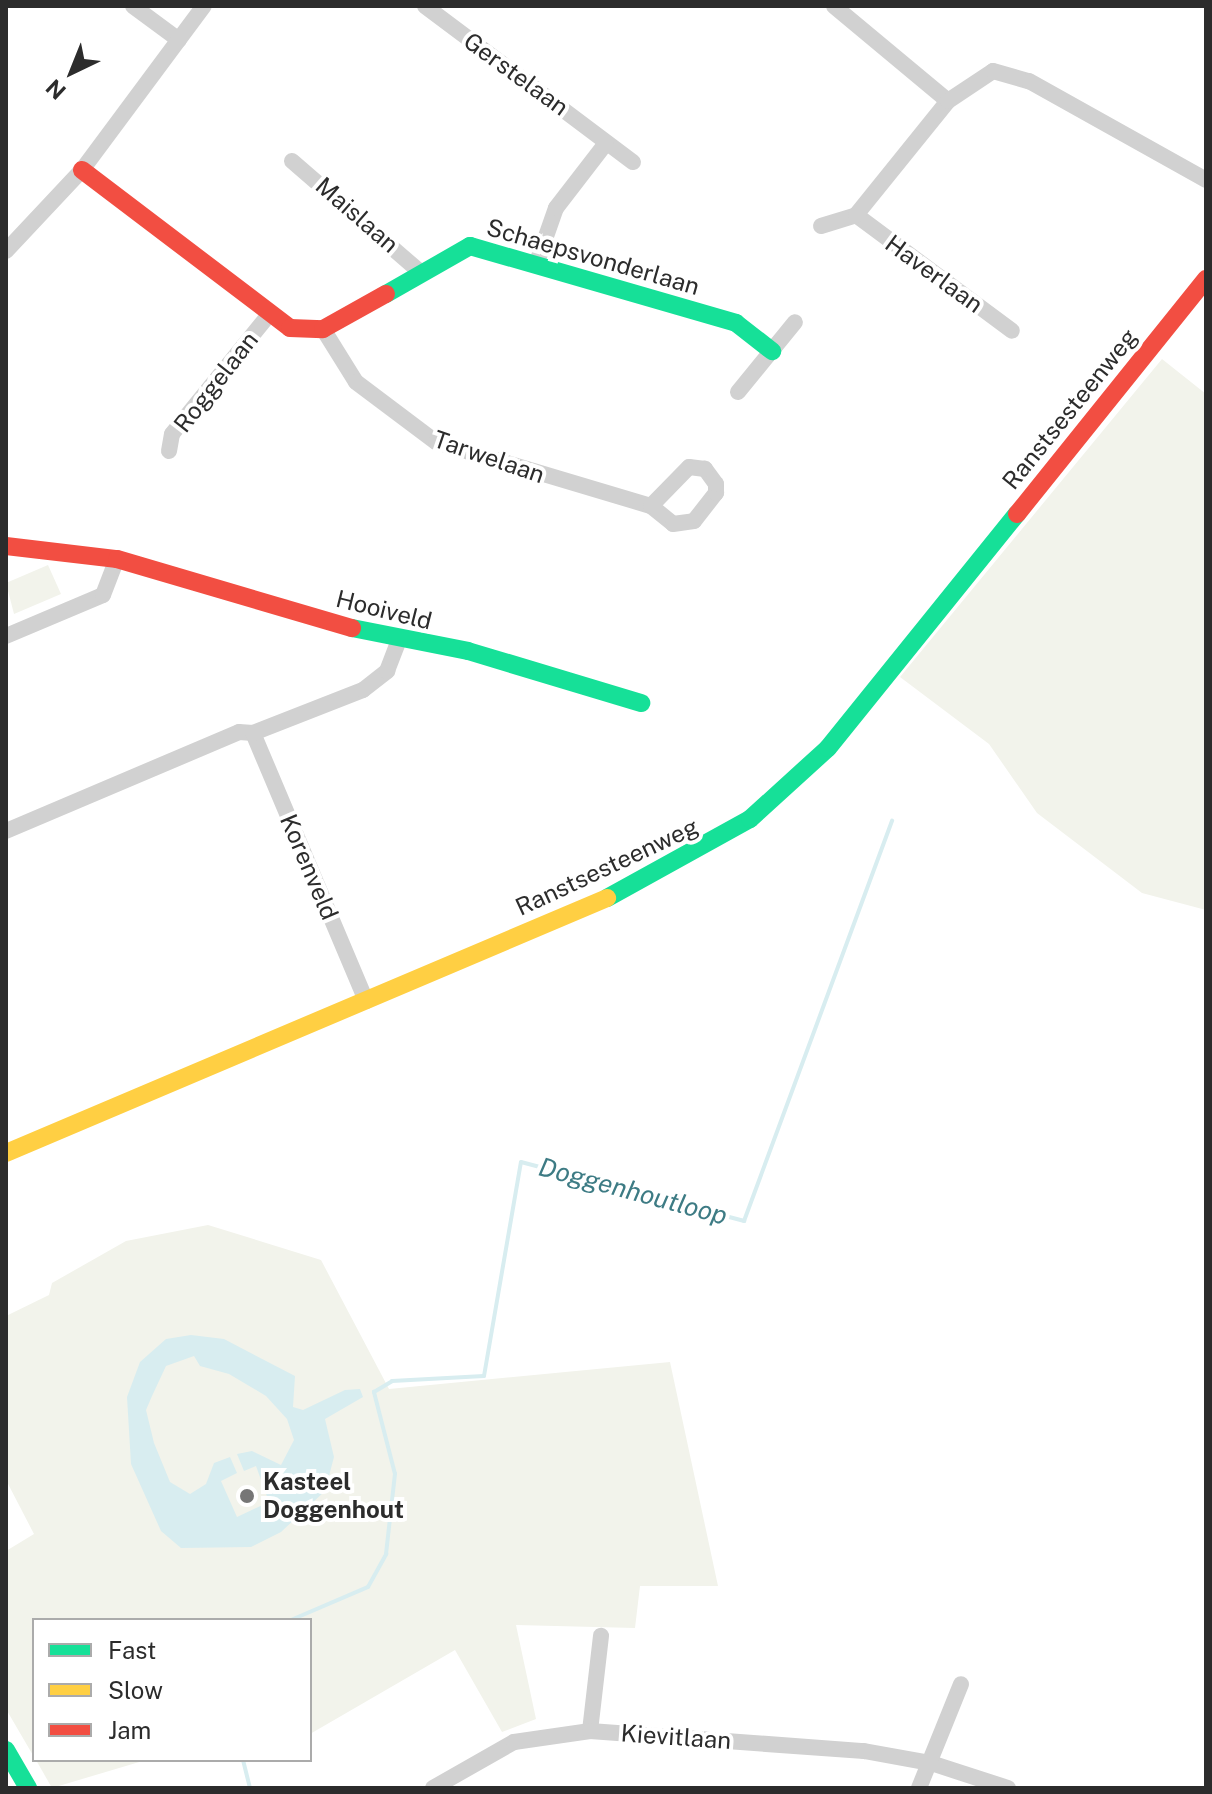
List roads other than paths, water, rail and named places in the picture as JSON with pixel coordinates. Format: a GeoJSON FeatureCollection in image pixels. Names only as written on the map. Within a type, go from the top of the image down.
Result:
{"type":"FeatureCollection","features":[{"type":"Feature","properties":{"kind":"street"},"geometry":{"type":"LineString","coordinates":[[133,6],[179,40]]}},
{"type":"Feature","properties":{"kind":"street"},"geometry":{"type":"LineString","coordinates":[[6,251],[82,170],[204,6]]}},
{"type":"Feature","properties":{"kind":"street","name":"Gerstelaan"},"geometry":{"type":"LineString","coordinates":[[425,6],[535,83],[633,162]]}},
{"type":"Feature","properties":{"kind":"street"},"geometry":{"type":"LineString","coordinates":[[834,6],[948,101]]}},
{"type":"Feature","properties":{"kind":"street"},"geometry":{"type":"LineString","coordinates":[[821,226],[856,215],[948,101],[993,71],[1009,71],[1206,180]]}},
{"type":"Feature","properties":{"kind":"street"},"geometry":{"type":"LineString","coordinates":[[536,265],[556,208],[606,143]]}},
{"type":"Feature","properties":{"kind":"street","name":"Maislaan"},"geometry":{"type":"LineString","coordinates":[[292,161],[420,272]]}},
{"type":"Feature","properties":{"kind":"street"},"geometry":{"type":"LineString","coordinates":[[82,170],[268,316],[290,328],[323,329]]}},
{"type":"Feature","properties":{"kind":"street","name":"Haverlaan"},"geometry":{"type":"LineString","coordinates":[[856,215],[1012,331]]}},
{"type":"Feature","properties":{"kind":"street","name":"Schaepsvonderlaan"},"geometry":{"type":"LineString","coordinates":[[323,329],[470,246],[736,323],[772,351]]}},
{"type":"Feature","properties":{"kind":"street","name":"Ranstsesteenweg"},"geometry":{"type":"LineString","coordinates":[[6,1153],[679,865],[793,784],[1206,279]]}},
{"type":"Feature","properties":{"kind":"street","name":"Roggelaan"},"geometry":{"type":"LineString","coordinates":[[169,451],[172,434],[268,316]]}},
{"type":"Feature","properties":{"kind":"street"},"geometry":{"type":"LineString","coordinates":[[738,392],[795,322]]}},
{"type":"Feature","properties":{"kind":"street","name":"Tarwelaan"},"geometry":{"type":"LineString","coordinates":[[323,329],[356,382],[436,442],[651,506]]}},
{"type":"Feature","properties":{"kind":"street","name":"Hooiveld"},"geometry":{"type":"LineString","coordinates":[[6,546],[117,559],[398,642],[468,651],[641,703]]}},
{"type":"Feature","properties":{"kind":"street"},"geometry":{"type":"LineString","coordinates":[[6,636],[103,595],[117,559]]}},
{"type":"Feature","properties":{"kind":"street"},"geometry":{"type":"LineString","coordinates":[[6,831],[239,732],[253,733],[379,682],[398,642]]}},
{"type":"Feature","properties":{"kind":"street","name":"Korenveld"},"geometry":{"type":"LineString","coordinates":[[253,733],[366,1001]]}},
{"type":"Feature","properties":{"kind":"street"},"geometry":{"type":"LineString","coordinates":[[590,1731],[601,1636]]}},
{"type":"Feature","properties":{"kind":"street"},"geometry":{"type":"LineString","coordinates":[[919,1788],[961,1684]]}},
{"type":"Feature","properties":{"kind":"street","name":"Kievitlaan"},"geometry":{"type":"LineString","coordinates":[[433,1788],[514,1742],[590,1731],[864,1751],[931,1763],[1008,1788]]}},
{"type":"Feature","properties":{"kind":"street"},"geometry":{"type":"LineString","coordinates":[[6,1750],[28,1788]]}},
{"type":"Feature","properties":{"kind":"waterway","name":"Doggenhoutloop"},"geometry":{"type":"LineString","coordinates":[[296,1618],[368,1587],[386,1554],[395,1474],[374,1392],[392,1381],[484,1376],[521,1162],[744,1221],[892,821]]}},
{"type":"Feature","properties":{"kind":"waterway","name":"Doggenhoutloop"},"geometry":{"type":"LineString","coordinates":[[244,1762],[250,1788]]}},
{"type":"Feature","properties":{"kind":"place","name":"Kasteel Doggenhout"},"geometry":{"type":"Point","coordinates":[247,1496]}}]}
